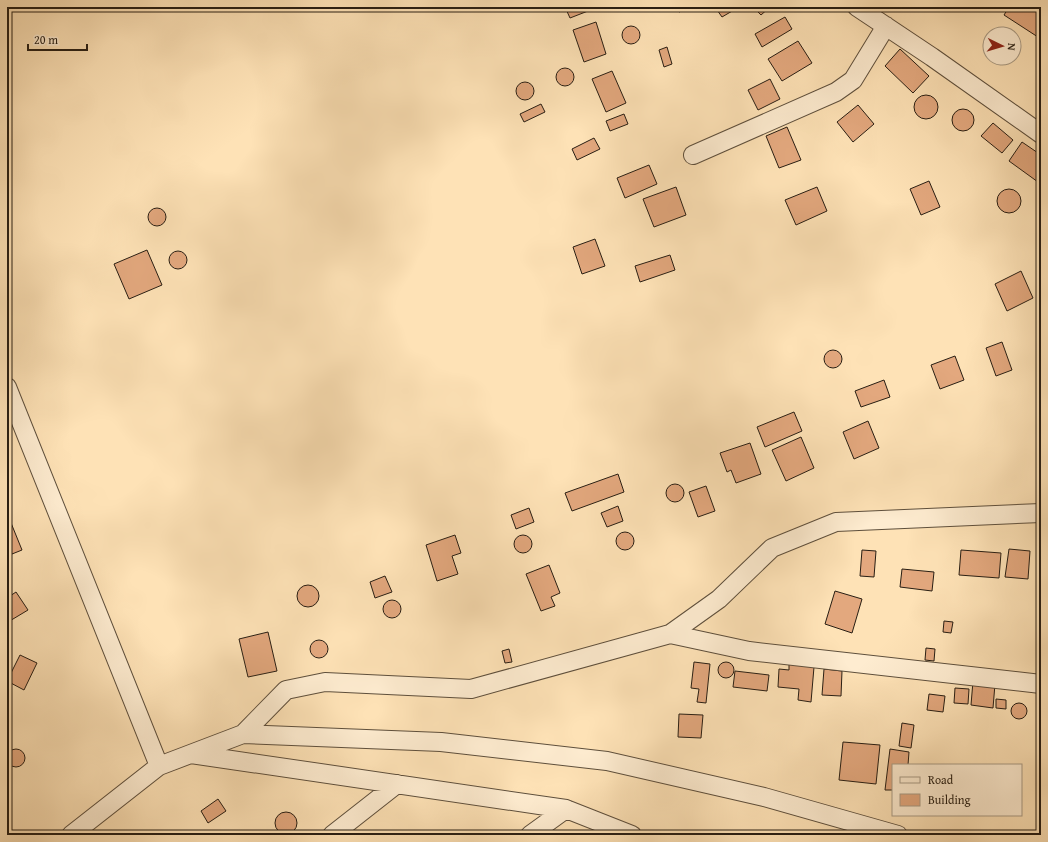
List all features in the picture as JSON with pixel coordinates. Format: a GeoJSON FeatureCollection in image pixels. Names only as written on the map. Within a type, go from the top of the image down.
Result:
{"type":"FeatureCollection","features":[{"type":"Feature","properties":{"kind":"street"},"geometry":{"type":"LineString","coordinates":[[857,7],[1041,134]]}},
{"type":"Feature","properties":{"kind":"street"},"geometry":{"type":"LineString","coordinates":[[693,156],[836,92],[853,80],[886,26]]}},
{"type":"Feature","properties":{"kind":"street"},"geometry":{"type":"LineString","coordinates":[[7,387],[159,766]]}},
{"type":"Feature","properties":{"kind":"street"},"geometry":{"type":"LineString","coordinates":[[243,734],[286,690],[325,682],[471,688],[670,634],[719,598],[772,548],[836,522],[1041,513]]}},
{"type":"Feature","properties":{"kind":"street"},"geometry":{"type":"LineString","coordinates":[[670,634],[749,651],[1041,684]]}},
{"type":"Feature","properties":{"kind":"street"},"geometry":{"type":"LineString","coordinates":[[71,835],[159,766],[243,734],[441,742],[607,761],[764,797],[898,835]]}},
{"type":"Feature","properties":{"kind":"street"},"geometry":{"type":"LineString","coordinates":[[190,754],[566,809],[632,835]]}},
{"type":"Feature","properties":{"kind":"street"},"geometry":{"type":"LineString","coordinates":[[332,835],[397,784]]}},
{"type":"Feature","properties":{"kind":"street"},"geometry":{"type":"LineString","coordinates":[[530,835],[566,809]]}},
{"type":"Feature","properties":{"kind":"building"},"geometry":{"type":"Polygon","coordinates":[[[565,7],[587,7],[588,11],[570,18],[565,7]]]}},
{"type":"Feature","properties":{"kind":"building"},"geometry":{"type":"Polygon","coordinates":[[[677,7],[694,7],[679,12],[677,7]]]}},
{"type":"Feature","properties":{"kind":"building"},"geometry":{"type":"Polygon","coordinates":[[[715,7],[739,7],[722,17],[715,7]]]}},
{"type":"Feature","properties":{"kind":"building"},"geometry":{"type":"Polygon","coordinates":[[[753,7],[770,7],[761,15],[753,7]]]}},
{"type":"Feature","properties":{"kind":"building"},"geometry":{"type":"Polygon","coordinates":[[[1009,7],[1041,7],[1041,39],[1022,26],[1004,15],[1009,7]]]}},
{"type":"Feature","properties":{"kind":"building"},"geometry":{"type":"Polygon","coordinates":[[[785,17],[792,29],[762,47],[755,34],[785,17]]]}},
{"type":"Feature","properties":{"kind":"building"},"geometry":{"type":"Polygon","coordinates":[[[596,22],[606,54],[584,62],[573,30],[596,22]]]}},
{"type":"Feature","properties":{"kind":"building"},"geometry":{"type":"Polygon","coordinates":[[[627,26],[635,26],[640,31],[638,42],[635,44],[627,44],[622,39],[622,31],[627,26]]]}},
{"type":"Feature","properties":{"kind":"building"},"geometry":{"type":"Polygon","coordinates":[[[798,41],[812,63],[782,81],[768,59],[798,41]]]}},
{"type":"Feature","properties":{"kind":"building"},"geometry":{"type":"Polygon","coordinates":[[[667,47],[672,64],[664,67],[659,50],[667,47]]]}},
{"type":"Feature","properties":{"kind":"building"},"geometry":{"type":"Polygon","coordinates":[[[900,49],[929,76],[913,93],[885,66],[900,49]]]}},
{"type":"Feature","properties":{"kind":"building"},"geometry":{"type":"Polygon","coordinates":[[[565,68],[569,69],[573,73],[573,81],[569,85],[565,86],[561,85],[557,81],[556,77],[557,73],[561,69],[565,68]]]}},
{"type":"Feature","properties":{"kind":"building"},"geometry":{"type":"Polygon","coordinates":[[[612,71],[626,103],[606,112],[592,79],[612,71]]]}},
{"type":"Feature","properties":{"kind":"building"},"geometry":{"type":"Polygon","coordinates":[[[770,79],[780,99],[758,110],[748,90],[770,79]]]}},
{"type":"Feature","properties":{"kind":"building"},"geometry":{"type":"Polygon","coordinates":[[[521,82],[529,82],[534,87],[532,98],[529,100],[521,100],[516,95],[516,87],[521,82]]]}},
{"type":"Feature","properties":{"kind":"building"},"geometry":{"type":"Polygon","coordinates":[[[926,95],[934,99],[938,107],[934,115],[926,119],[918,115],[914,107],[918,99],[926,95]]]}},
{"type":"Feature","properties":{"kind":"building"},"geometry":{"type":"Polygon","coordinates":[[[541,104],[545,112],[524,122],[520,114],[541,104]]]}},
{"type":"Feature","properties":{"kind":"building"},"geometry":{"type":"Polygon","coordinates":[[[858,105],[874,124],[853,142],[837,122],[858,105]]]}},
{"type":"Feature","properties":{"kind":"building"},"geometry":{"type":"Polygon","coordinates":[[[963,109],[971,112],[974,120],[971,128],[963,131],[955,128],[952,120],[955,112],[963,109]]]}},
{"type":"Feature","properties":{"kind":"building"},"geometry":{"type":"Polygon","coordinates":[[[624,114],[628,124],[610,131],[606,121],[624,114]]]}},
{"type":"Feature","properties":{"kind":"building"},"geometry":{"type":"Polygon","coordinates":[[[993,123],[1013,140],[1002,153],[981,136],[993,123]]]}},
{"type":"Feature","properties":{"kind":"building"},"geometry":{"type":"Polygon","coordinates":[[[787,127],[801,160],[779,168],[766,136],[787,127]]]}},
{"type":"Feature","properties":{"kind":"building"},"geometry":{"type":"Polygon","coordinates":[[[594,138],[600,149],[577,160],[572,149],[594,138]]]}},
{"type":"Feature","properties":{"kind":"building"},"geometry":{"type":"Polygon","coordinates":[[[1022,142],[1041,155],[1041,177],[1038,182],[1009,161],[1022,142]]]}},
{"type":"Feature","properties":{"kind":"building"},"geometry":{"type":"Polygon","coordinates":[[[649,165],[657,184],[625,198],[617,178],[649,165]]]}},
{"type":"Feature","properties":{"kind":"building"},"geometry":{"type":"Polygon","coordinates":[[[929,181],[940,207],[921,215],[910,189],[929,181]]]}},
{"type":"Feature","properties":{"kind":"building"},"geometry":{"type":"Polygon","coordinates":[[[676,187],[686,215],[654,227],[643,199],[676,187]]]}},
{"type":"Feature","properties":{"kind":"building"},"geometry":{"type":"Polygon","coordinates":[[[817,187],[827,211],[796,225],[785,200],[817,187]]]}},
{"type":"Feature","properties":{"kind":"building"},"geometry":{"type":"Polygon","coordinates":[[[1009,189],[1017,193],[1021,201],[1017,209],[1009,213],[1001,209],[997,201],[1001,193],[1009,189]]]}},
{"type":"Feature","properties":{"kind":"building"},"geometry":{"type":"Polygon","coordinates":[[[153,208],[161,208],[166,213],[164,224],[161,226],[153,226],[148,221],[148,213],[153,208]]]}},
{"type":"Feature","properties":{"kind":"building"},"geometry":{"type":"Polygon","coordinates":[[[595,239],[605,266],[582,274],[573,247],[595,239]]]}},
{"type":"Feature","properties":{"kind":"building"},"geometry":{"type":"Polygon","coordinates":[[[147,250],[162,285],[129,299],[114,264],[147,250]]]}},
{"type":"Feature","properties":{"kind":"building"},"geometry":{"type":"Polygon","coordinates":[[[174,251],[182,251],[187,256],[185,267],[182,269],[174,269],[169,264],[169,256],[174,251]]]}},
{"type":"Feature","properties":{"kind":"building"},"geometry":{"type":"Polygon","coordinates":[[[670,255],[675,270],[640,282],[635,266],[670,255]]]}},
{"type":"Feature","properties":{"kind":"building"},"geometry":{"type":"Polygon","coordinates":[[[1021,271],[1033,298],[1007,311],[995,284],[1021,271]]]}},
{"type":"Feature","properties":{"kind":"building"},"geometry":{"type":"Polygon","coordinates":[[[1002,342],[1012,370],[996,376],[986,348],[1002,342]]]}},
{"type":"Feature","properties":{"kind":"building"},"geometry":{"type":"Polygon","coordinates":[[[829,350],[837,350],[842,355],[840,366],[837,368],[829,368],[824,363],[824,355],[829,350]]]}},
{"type":"Feature","properties":{"kind":"building"},"geometry":{"type":"Polygon","coordinates":[[[955,356],[964,380],[940,389],[931,365],[955,356]]]}},
{"type":"Feature","properties":{"kind":"building"},"geometry":{"type":"Polygon","coordinates":[[[884,380],[890,397],[861,407],[855,391],[884,380]]]}},
{"type":"Feature","properties":{"kind":"building"},"geometry":{"type":"Polygon","coordinates":[[[794,412],[802,431],[765,447],[757,427],[794,412]]]}},
{"type":"Feature","properties":{"kind":"building"},"geometry":{"type":"Polygon","coordinates":[[[868,421],[879,448],[854,459],[843,432],[868,421]]]}},
{"type":"Feature","properties":{"kind":"building"},"geometry":{"type":"Polygon","coordinates":[[[801,437],[814,468],[786,481],[772,450],[801,437]]]}},
{"type":"Feature","properties":{"kind":"building"},"geometry":{"type":"Polygon","coordinates":[[[750,443],[761,474],[736,483],[731,470],[727,472],[720,453],[750,443]]]}},
{"type":"Feature","properties":{"kind":"building"},"geometry":{"type":"Polygon","coordinates":[[[618,474],[624,492],[572,511],[565,493],[618,474]]]}},
{"type":"Feature","properties":{"kind":"building"},"geometry":{"type":"Polygon","coordinates":[[[671,484],[679,484],[684,489],[682,500],[679,502],[671,502],[666,497],[666,489],[671,484]]]}},
{"type":"Feature","properties":{"kind":"building"},"geometry":{"type":"Polygon","coordinates":[[[706,486],[715,511],[698,517],[689,492],[706,486]]]}},
{"type":"Feature","properties":{"kind":"building"},"geometry":{"type":"Polygon","coordinates":[[[618,506],[623,521],[607,527],[601,513],[618,506]]]}},
{"type":"Feature","properties":{"kind":"building"},"geometry":{"type":"Polygon","coordinates":[[[529,508],[534,522],[516,529],[511,515],[529,508]]]}},
{"type":"Feature","properties":{"kind":"building"},"geometry":{"type":"Polygon","coordinates":[[[9,518],[22,550],[7,556],[7,519],[9,518]]]}},
{"type":"Feature","properties":{"kind":"building"},"geometry":{"type":"Polygon","coordinates":[[[621,532],[629,532],[634,537],[632,548],[629,550],[621,550],[616,545],[616,537],[621,532]]]}},
{"type":"Feature","properties":{"kind":"building"},"geometry":{"type":"Polygon","coordinates":[[[455,535],[461,553],[452,556],[458,574],[437,581],[426,545],[455,535]]]}},
{"type":"Feature","properties":{"kind":"building"},"geometry":{"type":"Polygon","coordinates":[[[519,535],[527,535],[532,540],[530,551],[527,553],[519,553],[514,548],[514,540],[519,535]]]}},
{"type":"Feature","properties":{"kind":"building"},"geometry":{"type":"Polygon","coordinates":[[[1009,549],[1030,551],[1028,579],[1005,577],[1009,549]]]}},
{"type":"Feature","properties":{"kind":"building"},"geometry":{"type":"Polygon","coordinates":[[[862,550],[876,551],[874,577],[860,576],[862,550]]]}},
{"type":"Feature","properties":{"kind":"building"},"geometry":{"type":"Polygon","coordinates":[[[961,550],[1001,553],[999,578],[959,575],[961,550]]]}},
{"type":"Feature","properties":{"kind":"building"},"geometry":{"type":"Polygon","coordinates":[[[549,565],[560,593],[551,597],[555,606],[541,611],[526,574],[549,565]]]}},
{"type":"Feature","properties":{"kind":"building"},"geometry":{"type":"Polygon","coordinates":[[[902,569],[934,572],[932,591],[900,587],[902,569]]]}},
{"type":"Feature","properties":{"kind":"building"},"geometry":{"type":"Polygon","coordinates":[[[385,576],[392,592],[375,598],[370,582],[385,576]]]}},
{"type":"Feature","properties":{"kind":"building"},"geometry":{"type":"Polygon","coordinates":[[[308,585],[316,588],[319,596],[316,604],[308,607],[300,604],[297,596],[300,588],[308,585]]]}},
{"type":"Feature","properties":{"kind":"building"},"geometry":{"type":"Polygon","coordinates":[[[835,591],[862,599],[852,633],[825,624],[835,591]]]}},
{"type":"Feature","properties":{"kind":"building"},"geometry":{"type":"Polygon","coordinates":[[[16,592],[28,610],[8,622],[7,598],[16,592]]]}},
{"type":"Feature","properties":{"kind":"building"},"geometry":{"type":"Polygon","coordinates":[[[388,600],[396,600],[401,605],[399,616],[396,618],[388,618],[383,613],[383,605],[388,600]]]}},
{"type":"Feature","properties":{"kind":"building"},"geometry":{"type":"Polygon","coordinates":[[[944,621],[953,622],[951,633],[943,632],[944,621]]]}},
{"type":"Feature","properties":{"kind":"building"},"geometry":{"type":"Polygon","coordinates":[[[268,632],[277,671],[248,677],[239,639],[268,632]]]}},
{"type":"Feature","properties":{"kind":"building"},"geometry":{"type":"Polygon","coordinates":[[[315,640],[323,640],[328,645],[326,656],[323,658],[315,658],[310,653],[310,645],[315,640]]]}},
{"type":"Feature","properties":{"kind":"building"},"geometry":{"type":"Polygon","coordinates":[[[926,648],[935,649],[934,661],[925,660],[926,648]]]}},
{"type":"Feature","properties":{"kind":"building"},"geometry":{"type":"Polygon","coordinates":[[[509,649],[512,662],[505,663],[502,651],[509,649]]]}},
{"type":"Feature","properties":{"kind":"building"},"geometry":{"type":"Polygon","coordinates":[[[20,655],[37,663],[24,690],[7,681],[20,655]]]}},
{"type":"Feature","properties":{"kind":"building"},"geometry":{"type":"Polygon","coordinates":[[[694,662],[710,664],[706,703],[697,702],[699,689],[691,688],[694,662]]]}},
{"type":"Feature","properties":{"kind":"building"},"geometry":{"type":"Polygon","coordinates":[[[726,662],[732,664],[734,670],[732,676],[726,678],[720,676],[718,670],[720,664],[726,662]]]}},
{"type":"Feature","properties":{"kind":"building"},"geometry":{"type":"Polygon","coordinates":[[[789,664],[814,667],[811,702],[798,700],[799,689],[778,687],[779,669],[789,670],[789,664]]]}},
{"type":"Feature","properties":{"kind":"building"},"geometry":{"type":"Polygon","coordinates":[[[824,669],[842,671],[841,696],[822,695],[824,669]]]}},
{"type":"Feature","properties":{"kind":"building"},"geometry":{"type":"Polygon","coordinates":[[[735,671],[769,675],[767,691],[733,687],[735,671]]]}},
{"type":"Feature","properties":{"kind":"building"},"geometry":{"type":"Polygon","coordinates":[[[973,681],[995,684],[993,708],[971,705],[973,681]]]}},
{"type":"Feature","properties":{"kind":"building"},"geometry":{"type":"Polygon","coordinates":[[[955,688],[969,689],[968,704],[954,703],[955,688]]]}},
{"type":"Feature","properties":{"kind":"building"},"geometry":{"type":"Polygon","coordinates":[[[929,694],[945,696],[943,712],[927,710],[929,694]]]}},
{"type":"Feature","properties":{"kind":"building"},"geometry":{"type":"Polygon","coordinates":[[[996,699],[1006,700],[1006,709],[996,708],[996,699]]]}},
{"type":"Feature","properties":{"kind":"building"},"geometry":{"type":"Polygon","coordinates":[[[1019,703],[1026,708],[1027,711],[1022,718],[1019,719],[1012,714],[1011,711],[1016,704],[1019,703]]]}},
{"type":"Feature","properties":{"kind":"building"},"geometry":{"type":"Polygon","coordinates":[[[679,714],[703,715],[701,738],[678,737],[679,714]]]}},
{"type":"Feature","properties":{"kind":"building"},"geometry":{"type":"Polygon","coordinates":[[[902,723],[914,725],[911,748],[899,746],[902,723]]]}},
{"type":"Feature","properties":{"kind":"building"},"geometry":{"type":"Polygon","coordinates":[[[843,742],[880,745],[876,784],[839,780],[843,742]]]}},
{"type":"Feature","properties":{"kind":"building"},"geometry":{"type":"Polygon","coordinates":[[[12,749],[20,749],[25,754],[23,765],[20,767],[12,767],[7,762],[7,754],[12,749]]]}},
{"type":"Feature","properties":{"kind":"building"},"geometry":{"type":"Polygon","coordinates":[[[890,749],[909,752],[908,764],[892,764],[892,790],[885,790],[890,749]]]}},
{"type":"Feature","properties":{"kind":"building"},"geometry":{"type":"Polygon","coordinates":[[[218,799],[226,811],[208,823],[201,811],[218,799]]]}},
{"type":"Feature","properties":{"kind":"building"},"geometry":{"type":"Polygon","coordinates":[[[282,812],[290,812],[297,819],[297,827],[290,834],[282,834],[275,827],[275,819],[282,812]]]}}]}
